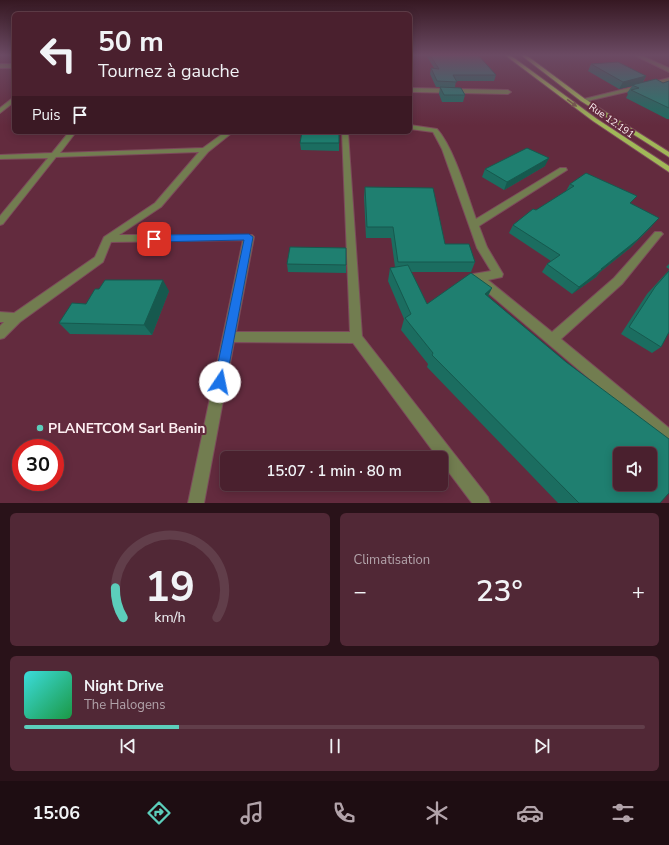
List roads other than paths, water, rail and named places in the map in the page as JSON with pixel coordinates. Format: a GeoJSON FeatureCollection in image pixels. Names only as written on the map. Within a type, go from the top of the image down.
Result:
{"type":"FeatureCollection","features":[{"type":"Feature","properties":{"kind":"main road","name":"Rue 12.191"},"geometry":{"type":"LineString","coordinates":[[539,78],[595,120],[669,170]]}},
{"type":"Feature","properties":{"kind":"main road","name":"Rue 12.191"},"geometry":{"type":"LineString","coordinates":[[554,78],[583,100],[669,155]]}},
{"type":"Feature","properties":{"kind":"street"},"geometry":{"type":"LineString","coordinates":[[583,100],[669,80]]}},
{"type":"Feature","properties":{"kind":"street"},"geometry":{"type":"LineString","coordinates":[[412,90],[508,92]]}},
{"type":"Feature","properties":{"kind":"street"},"geometry":{"type":"LineString","coordinates":[[0,111],[12,101]]}},
{"type":"Feature","properties":{"kind":"street"},"geometry":{"type":"LineString","coordinates":[[412,127],[435,130],[440,136],[482,248],[498,274],[477,277],[669,436]]}},
{"type":"Feature","properties":{"kind":"street"},"geometry":{"type":"LineString","coordinates":[[0,222],[71,134]]}},
{"type":"Feature","properties":{"kind":"street"},"geometry":{"type":"LineString","coordinates":[[0,334],[16,318],[99,259],[107,240],[158,205],[205,150],[227,134]]}},
{"type":"Feature","properties":{"kind":"street"},"geometry":{"type":"LineString","coordinates":[[345,134],[356,338],[482,503]]}},
{"type":"Feature","properties":{"kind":"street"},"geometry":{"type":"LineString","coordinates":[[0,157],[205,150]]}},
{"type":"Feature","properties":{"kind":"street"},"geometry":{"type":"LineString","coordinates":[[474,225],[563,170]]}},
{"type":"Feature","properties":{"kind":"street"},"geometry":{"type":"LineString","coordinates":[[552,339],[618,281],[658,234]]}},
{"type":"Feature","properties":{"kind":"street"},"geometry":{"type":"LineString","coordinates":[[107,240],[249,237],[196,503]]}},
{"type":"Feature","properties":{"kind":"street"},"geometry":{"type":"LineString","coordinates":[[0,317],[16,318]]}},
{"type":"Feature","properties":{"kind":"street"},"geometry":{"type":"LineString","coordinates":[[229,337],[356,338]]}},
{"type":"Feature","properties":{"kind":"place","name":"PLANETCOM Sarl Benin"},"geometry":{"type":"Point","coordinates":[40,428]}}]}
